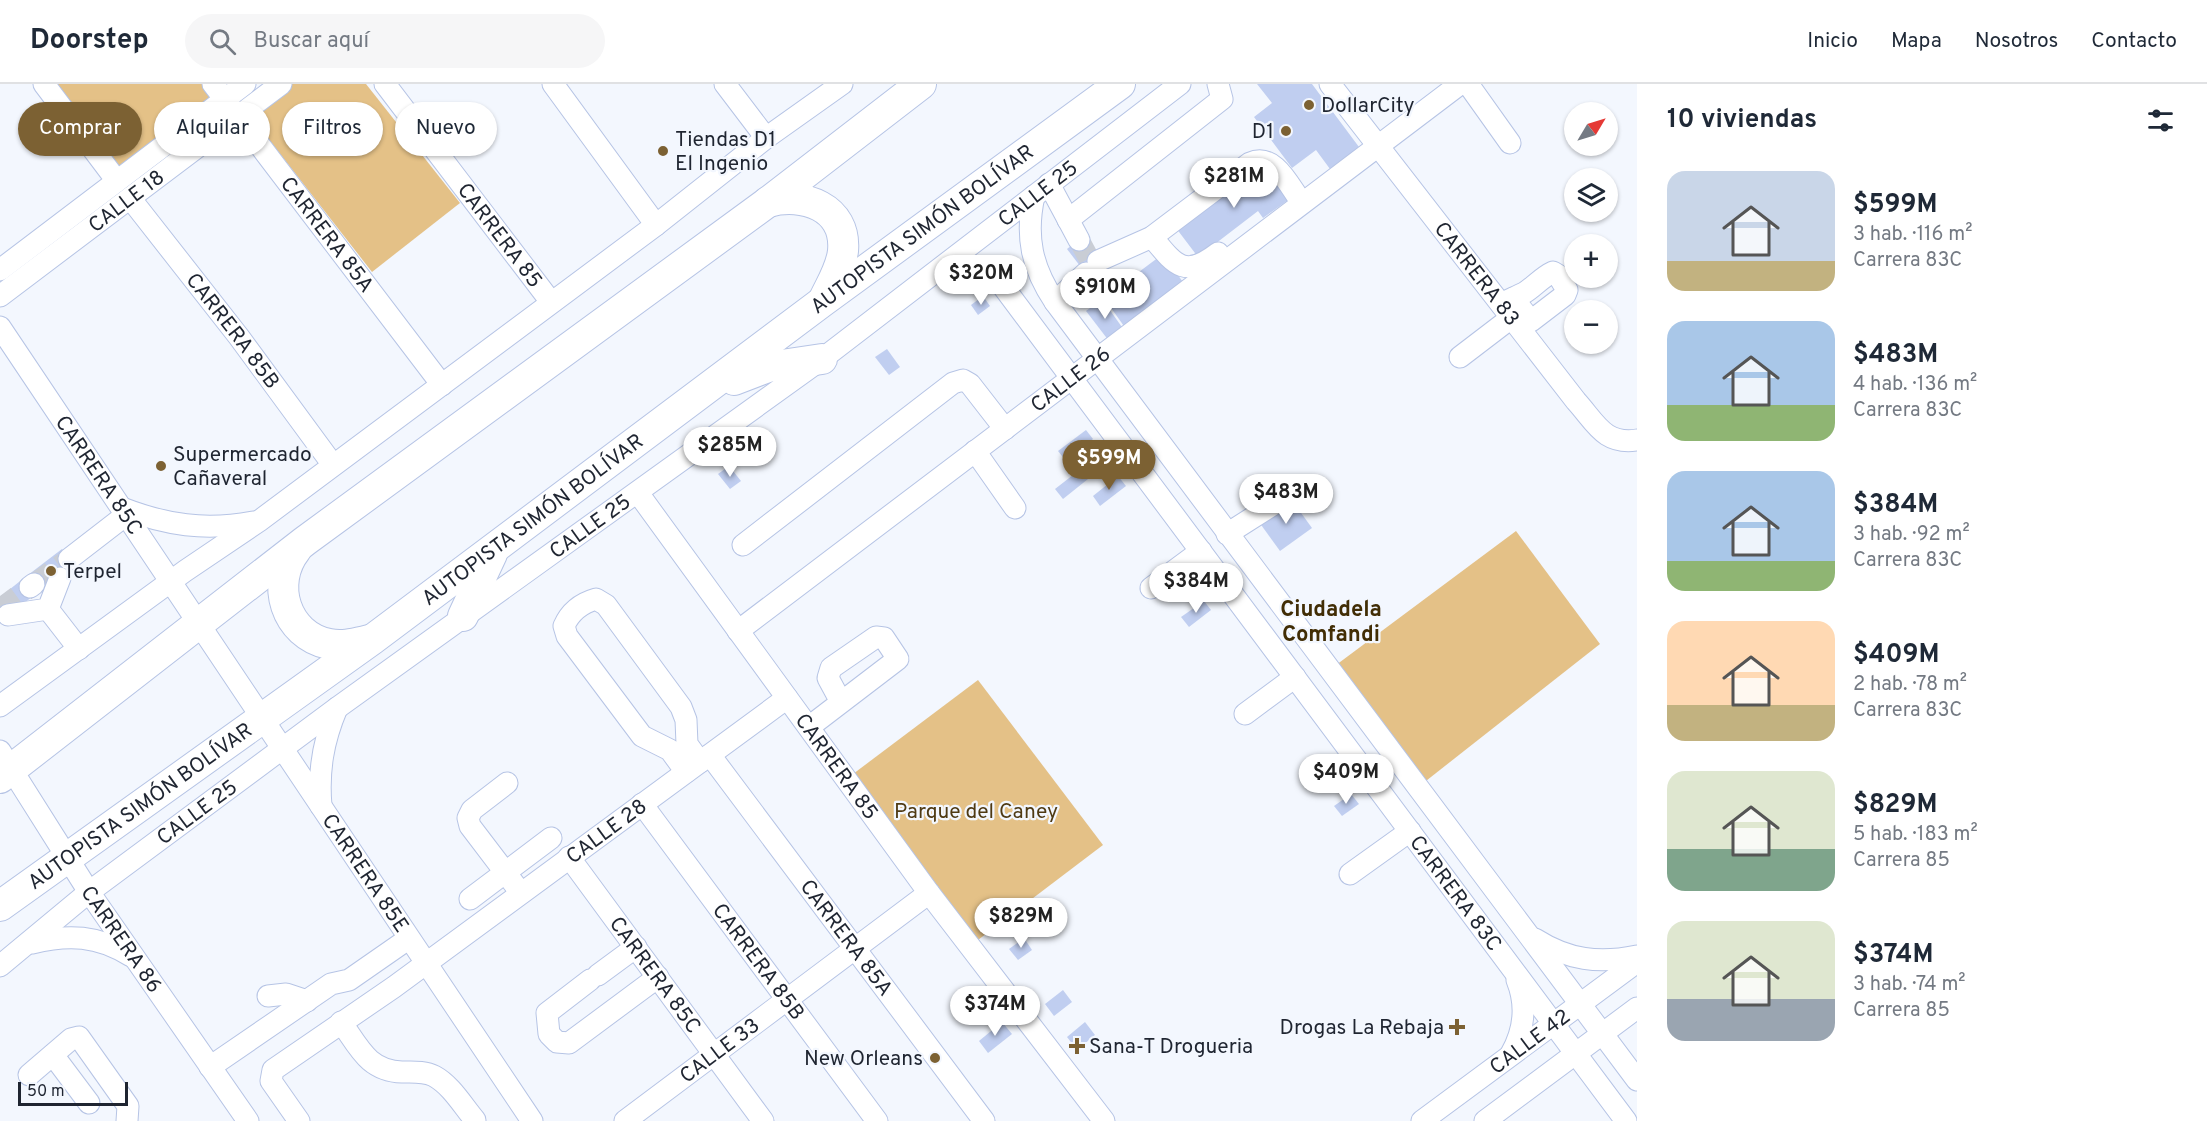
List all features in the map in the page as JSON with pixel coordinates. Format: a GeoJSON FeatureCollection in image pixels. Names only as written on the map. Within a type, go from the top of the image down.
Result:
{"type":"FeatureCollection","features":[{"type":"Feature","properties":{"kind":"highway"},"geometry":{"type":"LineString","coordinates":[[4,766],[200,625],[305,541],[768,202],[921,84]]}},
{"type":"Feature","properties":{"kind":"highway","name":"AUTOPISTA SIMÓN BOLÍVAR"},"geometry":{"type":"LineString","coordinates":[[0,906],[373,639],[822,302],[1120,84]]}},
{"type":"Feature","properties":{"kind":"highway"},"geometry":{"type":"LineString","coordinates":[[768,202],[793,197],[809,200],[830,213],[839,226],[843,241],[842,258],[822,302]]}},
{"type":"Feature","properties":{"kind":"highway"},"geometry":{"type":"LineString","coordinates":[[694,400],[759,370],[822,359]]}},
{"type":"Feature","properties":{"kind":"highway"},"geometry":{"type":"LineString","coordinates":[[305,541],[288,563],[283,580],[283,599],[290,616],[302,631],[326,644],[346,645],[373,639]]}},
{"type":"Feature","properties":{"kind":"highway"},"geometry":{"type":"LineString","coordinates":[[463,616],[494,550]]}},
{"type":"Feature","properties":{"kind":"street"},"geometry":{"type":"LineString","coordinates":[[44,84],[117,181]]}},
{"type":"Feature","properties":{"kind":"street","name":"CALLE 18"},"geometry":{"type":"LineString","coordinates":[[4,277],[219,92],[245,84]]}},
{"type":"Feature","properties":{"kind":"street","name":"CALLE 18"},"geometry":{"type":"LineString","coordinates":[[257,102],[281,84]]}},
{"type":"Feature","properties":{"kind":"street","name":"CARRERA 85"},"geometry":{"type":"LineString","coordinates":[[385,84],[551,302]]}},
{"type":"Feature","properties":{"kind":"street"},"geometry":{"type":"LineString","coordinates":[[553,84],[656,225]]}},
{"type":"Feature","properties":{"kind":"street"},"geometry":{"type":"LineString","coordinates":[[725,84],[766,138]]}},
{"type":"Feature","properties":{"kind":"street"},"geometry":{"type":"LineString","coordinates":[[0,706],[259,521],[656,225],[766,138],[842,84]]}},
{"type":"Feature","properties":{"kind":"street","name":"CALLE 25"},"geometry":{"type":"LineString","coordinates":[[0,966],[89,892],[463,616],[638,493],[822,359],[1180,84]]}},
{"type":"Feature","properties":{"kind":"street"},"geometry":{"type":"LineString","coordinates":[[1068,220],[1222,99],[1218,84]]}},
{"type":"Feature","properties":{"kind":"street","name":"CARRERA 83"},"geometry":{"type":"LineString","coordinates":[[1330,84],[1377,147],[1515,314],[1608,438],[1622,442],[1637,440]]}},
{"type":"Feature","properties":{"kind":"street","name":"CALLE 26"},"geometry":{"type":"LineString","coordinates":[[738,631],[1460,84]]}},
{"type":"Feature","properties":{"kind":"street"},"geometry":{"type":"LineString","coordinates":[[1468,84],[1510,143]]}},
{"type":"Feature","properties":{"kind":"street","name":"CALLE 18"},"geometry":{"type":"LineString","coordinates":[[4,277],[130,198],[185,156]]}},
{"type":"Feature","properties":{"kind":"street","name":"CARRERA 85A"},"geometry":{"type":"LineString","coordinates":[[268,156],[442,385]]}},
{"type":"Feature","properties":{"kind":"street"},"geometry":{"type":"LineString","coordinates":[[1055,302],[1092,267],[1152,237],[1250,164],[1260,159],[1267,160],[1277,168],[1302,203]]}},
{"type":"Feature","properties":{"kind":"street"},"geometry":{"type":"LineString","coordinates":[[1041,190],[1068,220],[1079,240]]}},
{"type":"Feature","properties":{"kind":"street","name":"CARRERA 83C"},"geometry":{"type":"LineString","coordinates":[[1041,190],[1029,234],[1033,261],[1041,281],[1055,302],[1313,651],[1637,1080]]}},
{"type":"Feature","properties":{"kind":"street","name":"CARRERA 85B"},"geometry":{"type":"LineString","coordinates":[[130,198],[239,338],[333,465]]}},
{"type":"Feature","properties":{"kind":"street"},"geometry":{"type":"LineString","coordinates":[[1152,237],[1174,263],[1184,268],[1203,265],[1232,243],[1236,243],[1242,249]]}},
{"type":"Feature","properties":{"kind":"street","name":"CARRERA 83C"},"geometry":{"type":"LineString","coordinates":[[940,269],[963,268],[999,281],[1626,1121]]}},
{"type":"Feature","properties":{"kind":"street"},"geometry":{"type":"LineString","coordinates":[[4,277],[8,311],[5,334]]}},
{"type":"Feature","properties":{"kind":"street"},"geometry":{"type":"LineString","coordinates":[[1460,357],[1515,314]]}},
{"type":"Feature","properties":{"kind":"street","name":"CARRERA 85C"},"geometry":{"type":"LineString","coordinates":[[5,334],[200,625]]}},
{"type":"Feature","properties":{"kind":"street"},"geometry":{"type":"LineString","coordinates":[[743,545],[953,383],[963,380],[970,384],[1005,429]]}},
{"type":"Feature","properties":{"kind":"street"},"geometry":{"type":"LineString","coordinates":[[975,452],[1015,508]]}},
{"type":"Feature","properties":{"kind":"street","name":"CARRERA 85"},"geometry":{"type":"LineString","coordinates":[[638,493],[929,893],[1104,1121]]}},
{"type":"Feature","properties":{"kind":"street"},"geometry":{"type":"LineString","coordinates":[[1227,534],[1282,499]]}},
{"type":"Feature","properties":{"kind":"street"},"geometry":{"type":"LineString","coordinates":[[48,609],[65,568],[124,512],[189,527],[225,527],[259,521]]}},
{"type":"Feature","properties":{"kind":"street"},"geometry":{"type":"LineString","coordinates":[[1150,588],[1201,551]]}},
{"type":"Feature","properties":{"kind":"street"},"geometry":{"type":"LineString","coordinates":[[596,599],[606,604],[681,707],[686,720],[687,744],[698,763],[642,736],[567,636],[564,626],[568,616],[586,602],[596,599]]}},
{"type":"Feature","properties":{"kind":"street"},"geometry":{"type":"LineString","coordinates":[[8,615],[48,609]]}},
{"type":"Feature","properties":{"kind":"street"},"geometry":{"type":"LineString","coordinates":[[48,609],[79,649]]}},
{"type":"Feature","properties":{"kind":"street","name":"CARRERA 85E"},"geometry":{"type":"LineString","coordinates":[[200,625],[408,939],[532,1121]]}},
{"type":"Feature","properties":{"kind":"street"},"geometry":{"type":"LineString","coordinates":[[1245,714],[1291,672],[1307,669],[1314,661],[1313,651]]}},
{"type":"Feature","properties":{"kind":"street","name":"CALLE 28"},"geometry":{"type":"LineString","coordinates":[[299,1121],[271,1081],[270,1076],[273,1070],[425,964],[788,698]]}},
{"type":"Feature","properties":{"kind":"street"},"geometry":{"type":"LineString","coordinates":[[808,727],[841,702]]}},
{"type":"Feature","properties":{"kind":"street"},"geometry":{"type":"LineString","coordinates":[[321,806],[320,770],[323,749],[337,708]]}},
{"type":"Feature","properties":{"kind":"street"},"geometry":{"type":"LineString","coordinates":[[1333,729],[1332,721],[1339,711],[1350,708],[1358,711]]}},
{"type":"Feature","properties":{"kind":"street","name":"CARRERA 85A"},"geometry":{"type":"LineString","coordinates":[[698,763],[856,948],[984,1121]]}},
{"type":"Feature","properties":{"kind":"street","name":"CARRERA 86"},"geometry":{"type":"LineString","coordinates":[[4,766],[248,1121]]}},
{"type":"Feature","properties":{"kind":"street"},"geometry":{"type":"LineString","coordinates":[[507,783],[472,810],[468,818],[470,826],[521,893]]}},
{"type":"Feature","properties":{"kind":"street","name":"CARRERA 85B"},"geometry":{"type":"LineString","coordinates":[[642,804],[877,1121]]}},
{"type":"Feature","properties":{"kind":"street"},"geometry":{"type":"LineString","coordinates":[[1350,874],[1410,831]]}},
{"type":"Feature","properties":{"kind":"street"},"geometry":{"type":"LineString","coordinates":[[470,899],[551,838]]}},
{"type":"Feature","properties":{"kind":"street","name":"CARRERA 85C"},"geometry":{"type":"LineString","coordinates":[[570,858],[763,1121]]}},
{"type":"Feature","properties":{"kind":"street","name":"CALLE 33"},"geometry":{"type":"LineString","coordinates":[[624,1121],[929,893]]}},
{"type":"Feature","properties":{"kind":"street"},"geometry":{"type":"LineString","coordinates":[[1516,922],[1536,940],[1559,953],[1576,958],[1611,961],[1637,956]]}},
{"type":"Feature","properties":{"kind":"street"},"geometry":{"type":"LineString","coordinates":[[26,945],[57,936],[87,938],[119,948],[134,958]]}},
{"type":"Feature","properties":{"kind":"street"},"geometry":{"type":"LineString","coordinates":[[210,1067],[331,984],[349,980],[408,939]]}},
{"type":"Feature","properties":{"kind":"street"},"geometry":{"type":"LineString","coordinates":[[636,947],[547,1012],[549,1034],[557,1042],[569,1043],[658,977]]}},
{"type":"Feature","properties":{"kind":"street","name":"CALLE 42"},"geometry":{"type":"LineString","coordinates":[[1422,1121],[1637,962]]}},
{"type":"Feature","properties":{"kind":"street"},"geometry":{"type":"LineString","coordinates":[[1509,1057],[1519,1036],[1523,1014],[1518,983],[1511,969]]}},
{"type":"Feature","properties":{"kind":"street"},"geometry":{"type":"LineString","coordinates":[[268,996],[286,994],[308,1000]]}},
{"type":"Feature","properties":{"kind":"street","name":"CALLE 42"},"geometry":{"type":"LineString","coordinates":[[1485,1121],[1637,1008]]}},
{"type":"Feature","properties":{"kind":"street"},"geometry":{"type":"LineString","coordinates":[[341,1022],[369,1061],[377,1067],[387,1071],[433,1075],[443,1082],[475,1120]]}},
{"type":"Feature","properties":{"kind":"street"},"geometry":{"type":"LineString","coordinates":[[29,1075],[71,1039],[79,1037],[128,1106],[130,1112],[128,1121]]}},
{"type":"Feature","properties":{"kind":"street"},"geometry":{"type":"LineString","coordinates":[[53,1055],[89,1103]]}},
{"type":"Feature","properties":{"kind":"green space"},"geometry":{"type":"Polygon","coordinates":[[[52,84],[202,84],[212,97],[205,102],[154,102],[154,141],[142,150],[142,102],[65,102],[52,84]]]}},
{"type":"Feature","properties":{"kind":"green space"},"geometry":{"type":"Polygon","coordinates":[[[288,84],[366,84],[380,102],[282,102],[282,156],[383,156],[383,106],[395,121],[395,156],[423,156],[460,203],[372,272],[270,141],[270,102],[265,102],[288,84]]]}},
{"type":"Feature","properties":{"kind":"green space"},"geometry":{"type":"Polygon","coordinates":[[[106,156],[134,156],[116,170],[106,156]]]}},
{"type":"Feature","properties":{"kind":"green space"},"geometry":{"type":"Polygon","coordinates":[[[1516,531],[1600,644],[1417,788],[1328,671],[1516,531]]]}},
{"type":"Feature","properties":{"kind":"green space","name":"Parque del Caney"},"geometry":{"type":"Polygon","coordinates":[[[978,680],[1103,845],[974,943],[849,777],[978,680]]]}},
{"type":"Feature","properties":{"kind":"building"},"geometry":{"type":"Polygon","coordinates":[[[1257,84],[1312,84],[1359,147],[1330,169],[1316,150],[1292,168],[1254,117],[1272,103],[1257,84]]]}},
{"type":"Feature","properties":{"kind":"building"},"geometry":{"type":"Polygon","coordinates":[[[1265,162],[1291,198],[1263,218],[1258,211],[1198,257],[1176,228],[1265,162]]]}},
{"type":"Feature","properties":{"kind":"building"},"geometry":{"type":"Polygon","coordinates":[[[1081,238],[1104,268],[1090,279],[1067,249],[1081,238]]]}},
{"type":"Feature","properties":{"kind":"building"},"geometry":{"type":"Polygon","coordinates":[[[1163,254],[1185,285],[1126,329],[1104,298],[1163,254]]]}},
{"type":"Feature","properties":{"kind":"building"},"geometry":{"type":"Polygon","coordinates":[[[983,296],[990,306],[978,315],[971,305],[983,296]]]}},
{"type":"Feature","properties":{"kind":"building"},"geometry":{"type":"Polygon","coordinates":[[[1102,299],[1124,330],[1109,341],[1086,311],[1102,299]]]}},
{"type":"Feature","properties":{"kind":"building"},"geometry":{"type":"Polygon","coordinates":[[[887,349],[900,367],[889,375],[875,357],[887,349]]]}},
{"type":"Feature","properties":{"kind":"building"},"geometry":{"type":"Polygon","coordinates":[[[1086,430],[1093,439],[1066,461],[1058,451],[1086,430]]]}},
{"type":"Feature","properties":{"kind":"building"},"geometry":{"type":"Polygon","coordinates":[[[1096,457],[1103,467],[1063,499],[1055,489],[1096,457]]]}},
{"type":"Feature","properties":{"kind":"building"},"geometry":{"type":"Polygon","coordinates":[[[729,466],[741,481],[730,489],[718,474],[729,466]]]}},
{"type":"Feature","properties":{"kind":"building"},"geometry":{"type":"Polygon","coordinates":[[[1118,476],[1126,486],[1100,506],[1093,496],[1118,476]]]}},
{"type":"Feature","properties":{"kind":"building"},"geometry":{"type":"Polygon","coordinates":[[[1291,499],[1312,528],[1280,551],[1259,522],[1291,499]]]}},
{"type":"Feature","properties":{"kind":"building","name":"Terpel"},"geometry":{"type":"Polygon","coordinates":[[[62,549],[75,567],[41,592],[28,575],[62,549]]]}},
{"type":"Feature","properties":{"kind":"building","name":"Terpel"},"geometry":{"type":"Polygon","coordinates":[[[24,578],[36,594],[0,621],[0,597],[24,578]]]}},
{"type":"Feature","properties":{"kind":"building"},"geometry":{"type":"Polygon","coordinates":[[[1204,601],[1211,610],[1189,627],[1181,617],[1204,601]]]}},
{"type":"Feature","properties":{"kind":"building"},"geometry":{"type":"Polygon","coordinates":[[[1351,794],[1359,804],[1342,816],[1334,806],[1351,794]]]}},
{"type":"Feature","properties":{"kind":"building"},"geometry":{"type":"Polygon","coordinates":[[[1024,938],[1032,950],[1018,960],[1009,949],[1024,938]]]}},
{"type":"Feature","properties":{"kind":"building"},"geometry":{"type":"Polygon","coordinates":[[[1063,990],[1072,1002],[1054,1016],[1045,1004],[1063,990]]]}},
{"type":"Feature","properties":{"kind":"building"},"geometry":{"type":"Polygon","coordinates":[[[1002,1022],[1012,1034],[988,1053],[979,1041],[1002,1022]]]}},
{"type":"Feature","properties":{"kind":"building"},"geometry":{"type":"Polygon","coordinates":[[[1085,1022],[1095,1035],[1077,1050],[1067,1037],[1085,1022]]]}},
{"type":"Feature","properties":{"kind":"tunnel"},"geometry":{"type":"LineString","coordinates":[[1079,240],[1093,266]]}},
{"type":"Feature","properties":{"kind":"tunnel"},"geometry":{"type":"LineString","coordinates":[[34,584],[69,559]]}},
{"type":"Feature","properties":{"kind":"tunnel"},"geometry":{"type":"LineString","coordinates":[[0,609],[30,587]]}},
{"type":"Feature","properties":{"kind":"place","name":"DollarCity"},"geometry":{"type":"Point","coordinates":[1309,105]}},
{"type":"Feature","properties":{"kind":"place","name":"D1"},"geometry":{"type":"Point","coordinates":[1286,131]}},
{"type":"Feature","properties":{"kind":"place","name":"Tiendas D1 El Ingenio"},"geometry":{"type":"Point","coordinates":[663,151]}},
{"type":"Feature","properties":{"kind":"place","name":"Supermercado Cañaveral"},"geometry":{"type":"Point","coordinates":[161,466]}},
{"type":"Feature","properties":{"kind":"place","name":"Terpel"},"geometry":{"type":"Point","coordinates":[51,571]}},
{"type":"Feature","properties":{"kind":"place","name":"Drogas La Rebaja"},"geometry":{"type":"Point","coordinates":[1457,1027]}},
{"type":"Feature","properties":{"kind":"place","name":"Sana-T Drogueria"},"geometry":{"type":"Point","coordinates":[1077,1046]}},
{"type":"Feature","properties":{"kind":"place","name":"New Orleans"},"geometry":{"type":"Point","coordinates":[935,1058]}},
{"type":"Feature","properties":{"kind":"district","name":"Ciudadela Comfandi"},"geometry":{"type":"Point","coordinates":[1331,620]}}]}
